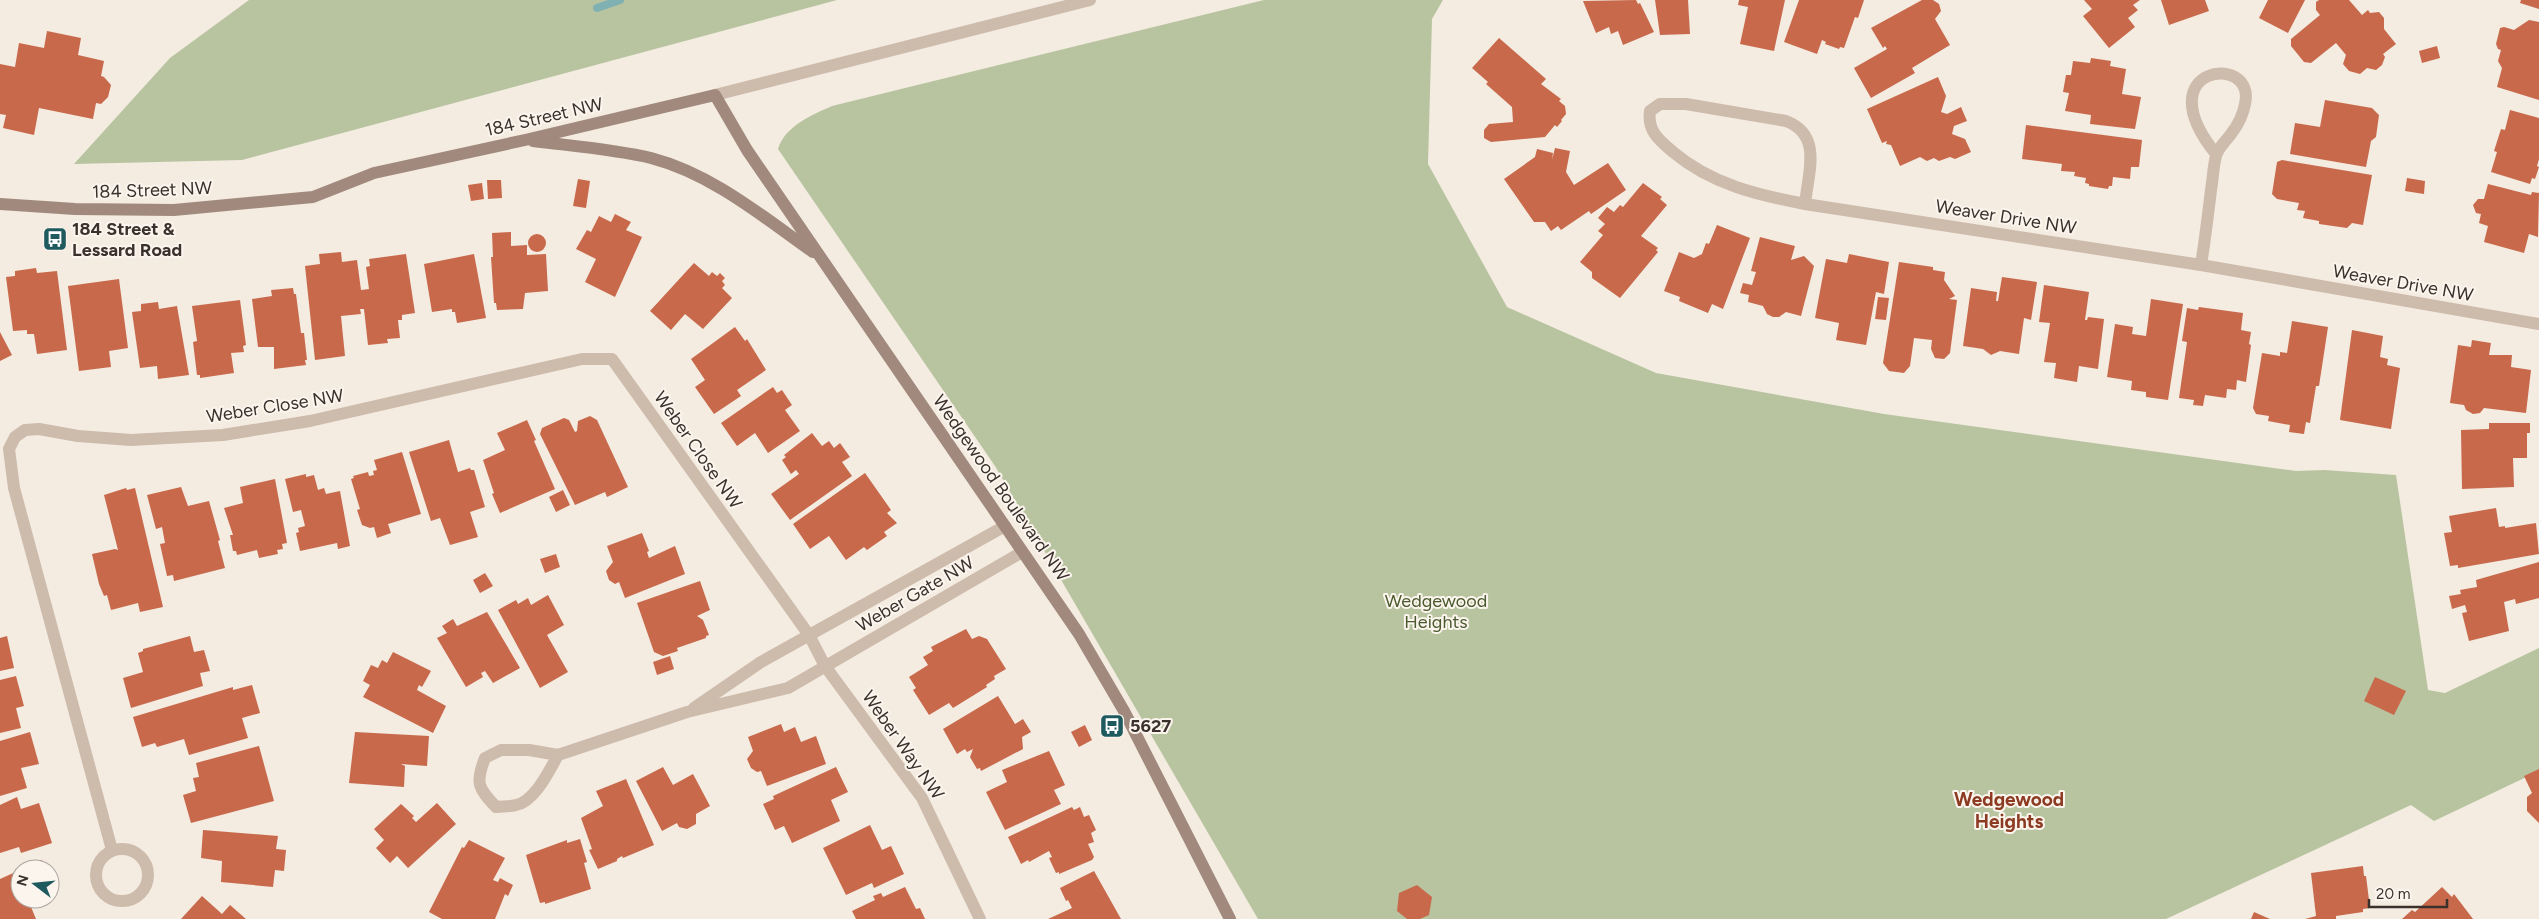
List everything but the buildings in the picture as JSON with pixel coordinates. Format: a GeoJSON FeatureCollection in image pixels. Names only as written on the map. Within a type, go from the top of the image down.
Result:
{"type":"FeatureCollection","features":[{"type":"Feature","properties":{"kind":"street","name":"184 Street NW"},"geometry":{"type":"LineString","coordinates":[[0,204],[74,210],[174,210],[313,198],[374,173],[525,140],[715,95],[1090,0]]}},
{"type":"Feature","properties":{"kind":"street"},"geometry":{"type":"LineString","coordinates":[[2201,265],[2216,154],[2242,115],[2247,94],[2241,81],[2227,73],[2213,73],[2201,80],[2192,93],[2191,111],[2198,127],[2216,154]]}},
{"type":"Feature","properties":{"kind":"street","name":"Wedgewood Boulevard NW"},"geometry":{"type":"LineString","coordinates":[[715,95],[747,150],[1080,634],[1124,711],[1230,919]]}},
{"type":"Feature","properties":{"kind":"street","name":"Weaver Drive NW"},"geometry":{"type":"LineString","coordinates":[[1805,204],[1811,146],[1807,136],[1797,125],[1786,121],[1686,104],[1660,104],[1650,111],[1649,121],[1652,132],[1668,148],[1700,172],[1731,186],[1763,196],[1805,204],[2201,265],[2539,324]]}},
{"type":"Feature","properties":{"kind":"street"},"geometry":{"type":"LineString","coordinates":[[525,140],[628,153],[677,168],[728,192],[820,257]]}},
{"type":"Feature","properties":{"kind":"street","name":"Weber Close NW"},"geometry":{"type":"LineString","coordinates":[[112,850],[14,488],[9,449],[15,437],[25,430],[39,429],[78,436],[131,440],[223,435],[310,421],[582,359],[612,359],[816,649]]}},
{"type":"Feature","properties":{"kind":"street","name":"Weber Gate NW"},"geometry":{"type":"LineString","coordinates":[[687,712],[761,662],[1005,526]]}},
{"type":"Feature","properties":{"kind":"street","name":"Weber Gate NW"},"geometry":{"type":"LineString","coordinates":[[687,712],[788,688],[1022,552]]}},
{"type":"Feature","properties":{"kind":"street","name":"Weber Way NW"},"geometry":{"type":"LineString","coordinates":[[816,649],[825,666],[922,798],[980,919]]}},
{"type":"Feature","properties":{"kind":"street"},"geometry":{"type":"LineString","coordinates":[[558,755],[531,795],[517,805],[496,806],[479,786],[478,774],[485,758],[501,750],[529,750],[558,755],[687,712]]}},
{"type":"Feature","properties":{"kind":"street"},"geometry":{"type":"LineString","coordinates":[[128,849],[142,857],[146,864],[148,880],[145,888],[132,899],[124,901],[108,897],[97,884],[96,868],[105,854],[112,850],[128,849]]}},
{"type":"Feature","properties":{"kind":"green space"},"geometry":{"type":"Polygon","coordinates":[[[249,0],[837,0],[242,160],[74,164],[170,58],[249,0]]]}},
{"type":"Feature","properties":{"kind":"green space","name":"Wedgewood Heights"},"geometry":{"type":"Polygon","coordinates":[[[1264,0],[1443,0],[1432,19],[1428,164],[1507,307],[1656,373],[1884,414],[2296,471],[2324,470],[2396,475],[2428,690],[2445,693],[2539,648],[2539,771],[2434,821],[2411,805],[2166,919],[1258,919],[995,466],[778,149],[787,134],[800,122],[832,106],[1264,0]]]}},
{"type":"Feature","properties":{"kind":"waterway"},"geometry":{"type":"LineString","coordinates":[[597,8],[620,0]]}},
{"type":"Feature","properties":{"kind":"place","name":"184 Street & Lessard Road"},"geometry":{"type":"Point","coordinates":[55,239]}},
{"type":"Feature","properties":{"kind":"place","name":"5627"},"geometry":{"type":"Point","coordinates":[1112,726]}},
{"type":"Feature","properties":{"kind":"district","name":"Wedgewood Heights"},"geometry":{"type":"Point","coordinates":[2009,810]}}]}
